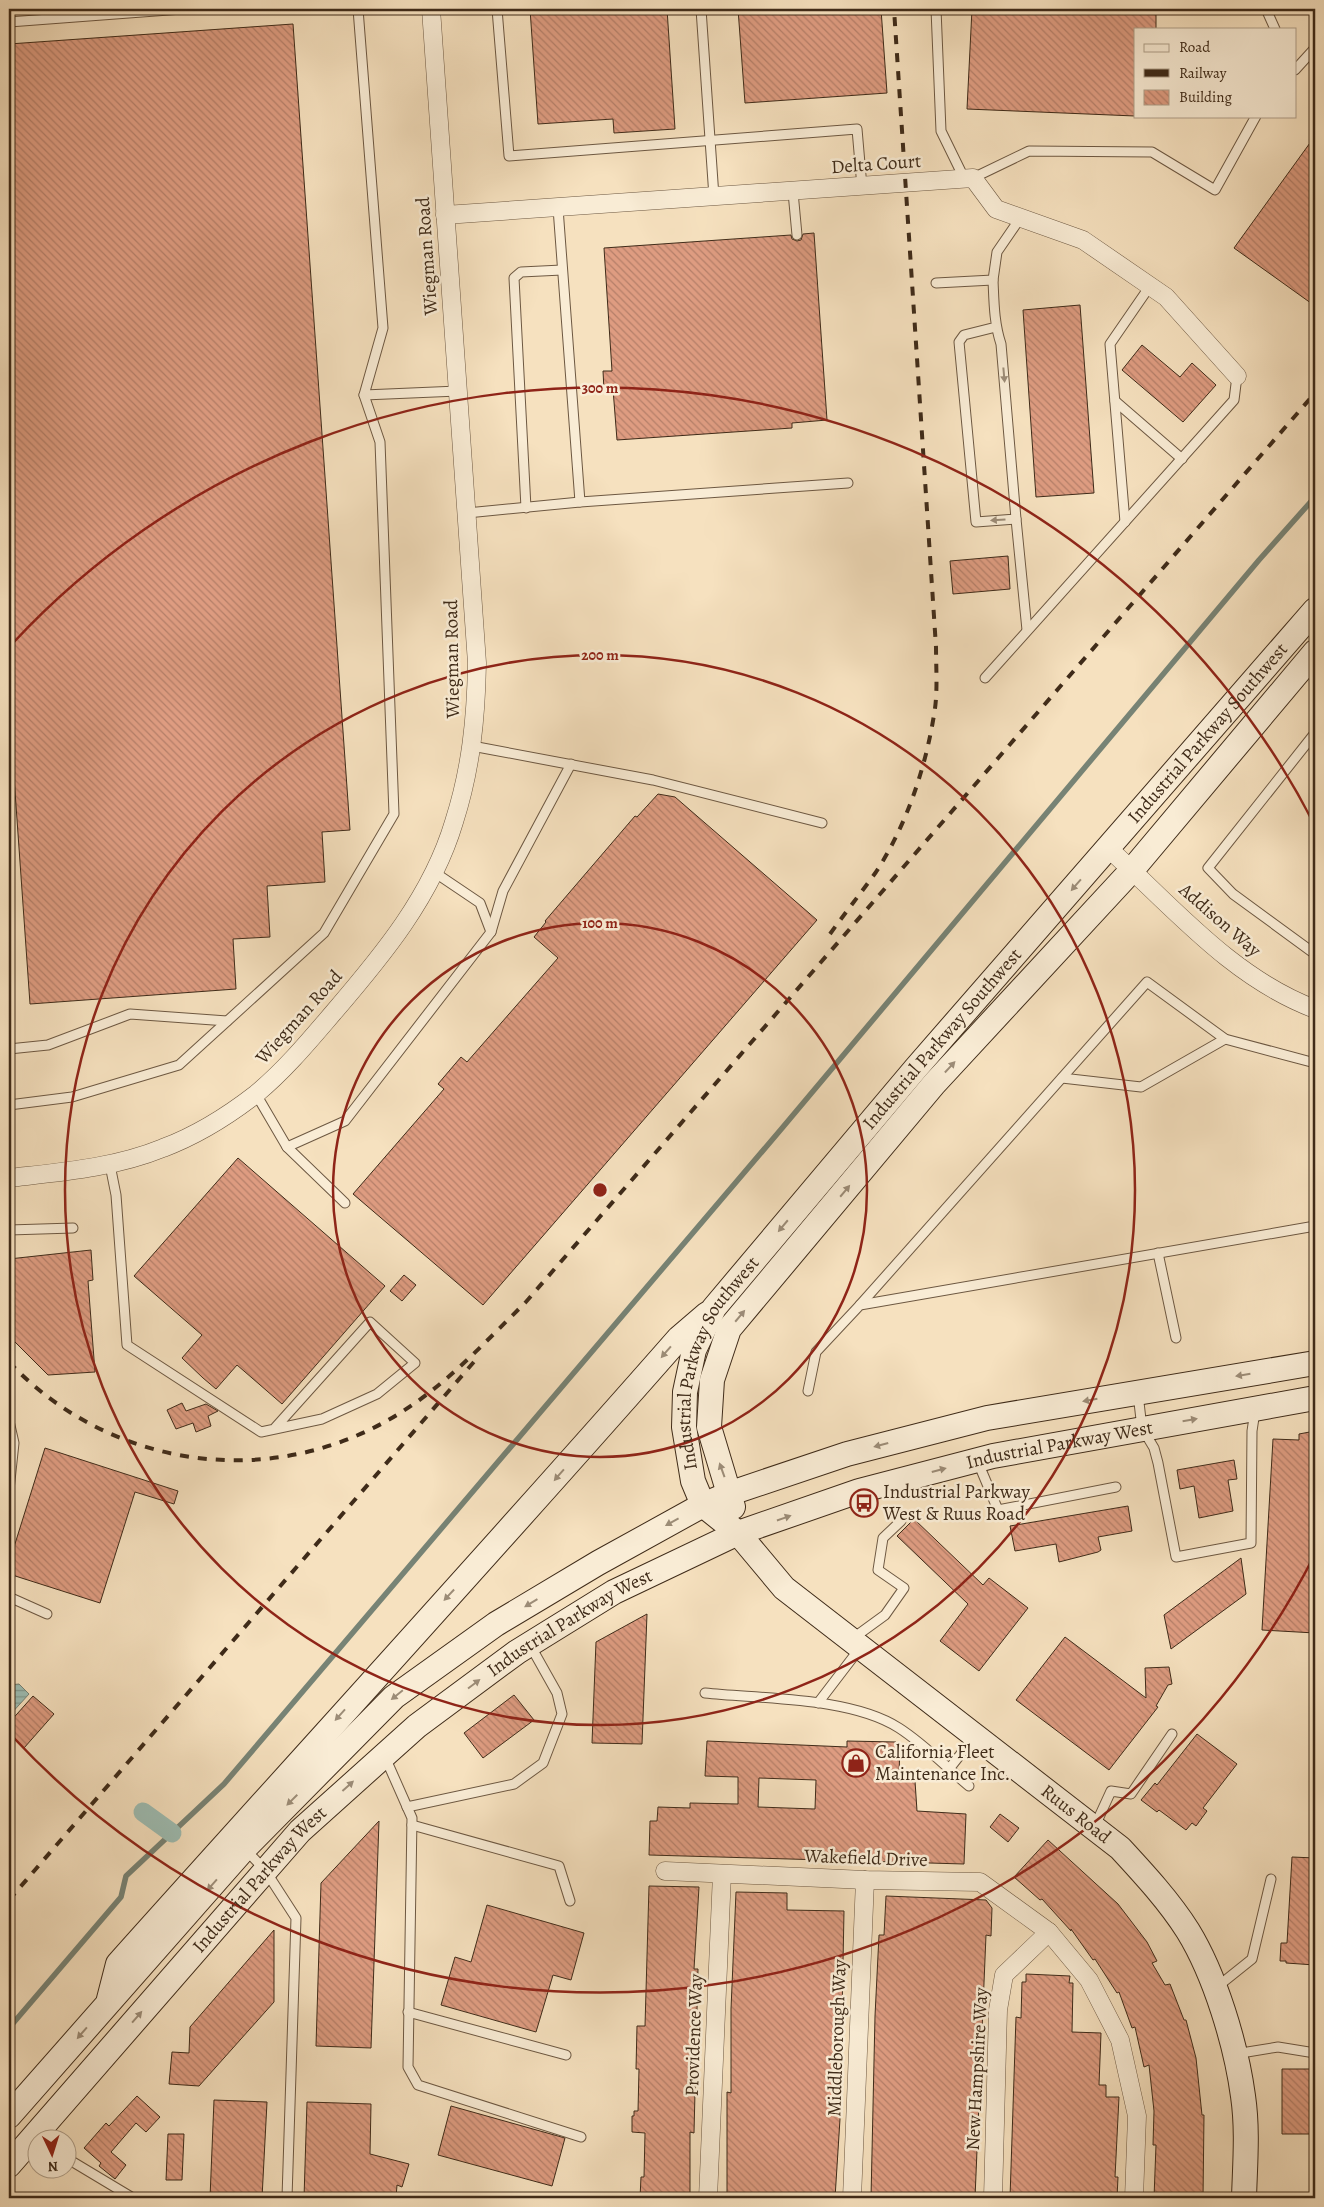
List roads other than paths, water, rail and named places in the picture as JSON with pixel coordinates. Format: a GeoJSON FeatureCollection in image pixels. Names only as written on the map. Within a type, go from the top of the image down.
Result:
{"type":"FeatureCollection","features":[{"type":"Feature","properties":{"kind":"main road","name":"Industrial Parkway Southwest"},"geometry":{"type":"LineString","coordinates":[[738,1534],[703,1505],[694,1481],[684,1428],[685,1392],[694,1350],[714,1308],[910,1076],[1315,610]]}},
{"type":"Feature","properties":{"kind":"main road","name":"Industrial Parkway Southwest"},"geometry":{"type":"LineString","coordinates":[[738,1534],[731,1493],[721,1468],[709,1427],[712,1380],[729,1329],[934,1084],[1132,870],[1315,652]]}},
{"type":"Feature","properties":{"kind":"main road"},"geometry":{"type":"LineString","coordinates":[[108,2003],[118,1964],[421,1625],[528,1510],[679,1338],[714,1308]]}},
{"type":"Feature","properties":{"kind":"main road","name":"Industrial Parkway West"},"geometry":{"type":"LineString","coordinates":[[9,2116],[244,1849],[394,1697],[496,1624],[598,1563],[703,1505],[731,1493],[847,1454],[987,1418],[1315,1363]]}},
{"type":"Feature","properties":{"kind":"main road","name":"Industrial Parkway West"},"geometry":{"type":"LineString","coordinates":[[43,2130],[300,1831],[417,1726],[530,1644],[614,1592],[738,1534],[859,1491],[977,1460],[1142,1428],[1315,1398]]}},
{"type":"Feature","properties":{"kind":"main road","name":"Ruus Road"},"geometry":{"type":"LineString","coordinates":[[738,1534],[784,1588],[1120,1848],[1150,1880],[1188,1931],[1215,1989],[1235,2054],[1243,2096],[1246,2145],[1244,2198]]}},
{"type":"Feature","properties":{"kind":"main road","name":"Industrial Parkway West"},"geometry":{"type":"LineString","coordinates":[[9,2165],[28,2146]]}},
{"type":"Feature","properties":{"kind":"street","name":"Wiegman Road"},"geometry":{"type":"LineString","coordinates":[[9,1178],[110,1165],[164,1148],[214,1123],[256,1094],[298,1054],[372,968],[405,922],[434,872],[454,824],[467,775],[476,720],[477,663],[431,9]]}},
{"type":"Feature","properties":{"kind":"street","name":"Delta Court"},"geometry":{"type":"LineString","coordinates":[[445,215],[793,192],[969,178]]}},
{"type":"Feature","properties":{"kind":"street"},"geometry":{"type":"LineString","coordinates":[[969,178],[996,209],[1022,216],[1083,240],[1166,297],[1238,376]]}},
{"type":"Feature","properties":{"kind":"street","name":"Addison Way"},"geometry":{"type":"LineString","coordinates":[[1108,848],[1223,954],[1266,986],[1315,1008]]}},
{"type":"Feature","properties":{"kind":"street","name":"Wakefield Drive"},"geometry":{"type":"LineString","coordinates":[[665,1871],[865,1880],[980,1882],[1050,1932],[1089,1980],[1120,2040],[1137,2116],[1134,2198]]}},
{"type":"Feature","properties":{"kind":"street","name":"Providence Way"},"geometry":{"type":"LineString","coordinates":[[708,2198],[722,1874]]}},
{"type":"Feature","properties":{"kind":"street","name":"Middleborough Way"},"geometry":{"type":"LineString","coordinates":[[852,2198],[865,1880]]}},
{"type":"Feature","properties":{"kind":"street","name":"New Hampshire Way"},"geometry":{"type":"LineString","coordinates":[[993,2198],[998,2010],[1004,1976],[1050,1932]]}},
{"type":"Feature","properties":{"kind":"lane"},"geometry":{"type":"LineString","coordinates":[[9,22],[182,9]]}},
{"type":"Feature","properties":{"kind":"lane"},"geometry":{"type":"LineString","coordinates":[[9,1105],[72,1097],[179,1065],[324,934],[394,814],[380,442],[364,395],[383,328],[358,9]]}},
{"type":"Feature","properties":{"kind":"lane"},"geometry":{"type":"LineString","coordinates":[[497,9],[508,156],[857,128],[862,187]]}},
{"type":"Feature","properties":{"kind":"lane"},"geometry":{"type":"LineString","coordinates":[[701,9],[714,197]]}},
{"type":"Feature","properties":{"kind":"lane"},"geometry":{"type":"LineString","coordinates":[[936,9],[941,131],[969,178],[1029,151],[1152,152],[1215,190],[1255,118]]}},
{"type":"Feature","properties":{"kind":"lane"},"geometry":{"type":"LineString","coordinates":[[1266,9],[1275,28]]}},
{"type":"Feature","properties":{"kind":"lane"},"geometry":{"type":"LineString","coordinates":[[1296,69],[1315,48]]}},
{"type":"Feature","properties":{"kind":"lane"},"geometry":{"type":"LineString","coordinates":[[793,192],[797,234]]}},
{"type":"Feature","properties":{"kind":"lane"},"geometry":{"type":"LineString","coordinates":[[558,208],[580,502]]}},
{"type":"Feature","properties":{"kind":"lane"},"geometry":{"type":"LineString","coordinates":[[1022,216],[997,252],[993,280],[996,327],[1001,344],[1027,630]]}},
{"type":"Feature","properties":{"kind":"lane"},"geometry":{"type":"LineString","coordinates":[[526,508],[514,278],[521,272],[562,270]]}},
{"type":"Feature","properties":{"kind":"lane"},"geometry":{"type":"LineString","coordinates":[[936,283],[993,280]]}},
{"type":"Feature","properties":{"kind":"lane"},"geometry":{"type":"LineString","coordinates":[[1125,522],[1110,344],[1150,286]]}},
{"type":"Feature","properties":{"kind":"lane"},"geometry":{"type":"LineString","coordinates":[[996,327],[964,335],[959,342],[976,522],[1016,519]]}},
{"type":"Feature","properties":{"kind":"lane"},"geometry":{"type":"LineString","coordinates":[[984,678],[1234,400],[1238,376]]}},
{"type":"Feature","properties":{"kind":"lane"},"geometry":{"type":"LineString","coordinates":[[364,395],[458,391]]}},
{"type":"Feature","properties":{"kind":"lane"},"geometry":{"type":"LineString","coordinates":[[1114,401],[1182,459]]}},
{"type":"Feature","properties":{"kind":"lane"},"geometry":{"type":"LineString","coordinates":[[466,513],[580,502],[848,483]]}},
{"type":"Feature","properties":{"kind":"lane"},"geometry":{"type":"LineString","coordinates":[[1315,733],[1208,868],[1233,894],[1315,954]]}},
{"type":"Feature","properties":{"kind":"lane"},"geometry":{"type":"LineString","coordinates":[[472,746],[653,780],[822,823]]}},
{"type":"Feature","properties":{"kind":"lane"},"geometry":{"type":"LineString","coordinates":[[287,1147],[345,1121],[491,932],[503,891],[571,764]]}},
{"type":"Feature","properties":{"kind":"lane"},"geometry":{"type":"LineString","coordinates":[[434,872],[480,903],[491,932]]}},
{"type":"Feature","properties":{"kind":"lane"},"geometry":{"type":"LineString","coordinates":[[808,1392],[816,1352],[1147,982],[1225,1039],[1315,1063]]}},
{"type":"Feature","properties":{"kind":"lane"},"geometry":{"type":"LineString","coordinates":[[9,1049],[48,1045],[130,1014],[227,1021]]}},
{"type":"Feature","properties":{"kind":"lane"},"geometry":{"type":"LineString","coordinates":[[1062,1078],[1141,1087],[1225,1039]]}},
{"type":"Feature","properties":{"kind":"lane"},"geometry":{"type":"LineString","coordinates":[[256,1094],[287,1147],[345,1203]]}},
{"type":"Feature","properties":{"kind":"lane"},"geometry":{"type":"LineString","coordinates":[[110,1165],[116,1195],[127,1345],[261,1432],[322,1419],[377,1394],[415,1363],[370,1322],[274,1429]]}},
{"type":"Feature","properties":{"kind":"lane"},"geometry":{"type":"LineString","coordinates":[[860,1305],[1315,1226]]}},
{"type":"Feature","properties":{"kind":"lane"},"geometry":{"type":"LineString","coordinates":[[9,1230],[73,1228]]}},
{"type":"Feature","properties":{"kind":"lane"},"geometry":{"type":"LineString","coordinates":[[1158,1253],[1176,1338]]}},
{"type":"Feature","properties":{"kind":"lane"},"geometry":{"type":"LineString","coordinates":[[1138,1392],[1142,1428],[1154,1448],[1158,1463],[1176,1557],[1251,1543],[1252,1431],[1255,1409]]}},
{"type":"Feature","properties":{"kind":"lane"},"geometry":{"type":"LineString","coordinates":[[9,1421],[14,1443],[9,1490]]}},
{"type":"Feature","properties":{"kind":"lane"},"geometry":{"type":"LineString","coordinates":[[977,1460],[998,1510],[1116,1487]]}},
{"type":"Feature","properties":{"kind":"lane"},"geometry":{"type":"LineString","coordinates":[[818,1704],[856,1643],[885,1616],[904,1588],[878,1570],[882,1538],[902,1521]]}},
{"type":"Feature","properties":{"kind":"lane"},"geometry":{"type":"LineString","coordinates":[[9,1596],[47,1614]]}},
{"type":"Feature","properties":{"kind":"lane"},"geometry":{"type":"LineString","coordinates":[[407,1807],[514,1784],[543,1763],[562,1714],[557,1693],[530,1644]]}},
{"type":"Feature","properties":{"kind":"lane"},"geometry":{"type":"LineString","coordinates":[[705,1694],[847,1706],[880,1718],[899,1728],[969,1786]]}},
{"type":"Feature","properties":{"kind":"lane"},"geometry":{"type":"LineString","coordinates":[[1094,1828],[1111,1791],[1131,1794],[1172,1734]]}},
{"type":"Feature","properties":{"kind":"lane"},"geometry":{"type":"LineString","coordinates":[[949,1769],[975,1735]]}},
{"type":"Feature","properties":{"kind":"lane"},"geometry":{"type":"LineString","coordinates":[[384,1755],[412,1818],[408,2067],[418,2085],[581,2136]]}},
{"type":"Feature","properties":{"kind":"lane"},"geometry":{"type":"LineString","coordinates":[[412,1825],[559,1866],[570,1901]]}},
{"type":"Feature","properties":{"kind":"lane"},"geometry":{"type":"LineString","coordinates":[[244,1849],[265,1870],[296,1918],[287,2198]]}},
{"type":"Feature","properties":{"kind":"lane"},"geometry":{"type":"LineString","coordinates":[[1215,1989],[1252,1959],[1271,1879]]}},
{"type":"Feature","properties":{"kind":"lane"},"geometry":{"type":"LineString","coordinates":[[408,2012],[566,2056]]}},
{"type":"Feature","properties":{"kind":"lane"},"geometry":{"type":"LineString","coordinates":[[1235,2054],[1278,2047],[1315,2053]]}},
{"type":"Feature","properties":{"kind":"lane"},"geometry":{"type":"LineString","coordinates":[[78,2165],[133,2198]]}},
{"type":"Feature","properties":{"kind":"water"},"geometry":{"type":"Polygon","coordinates":[[[19,1684],[29,1694],[9,1716],[9,1685],[19,1684]]]}},
{"type":"Feature","properties":{"kind":"waterway"},"geometry":{"type":"LineString","coordinates":[[9,2028],[121,1897],[126,1876],[224,1784],[783,1127],[1259,560],[1315,497]]}},
{"type":"Feature","properties":{"kind":"waterway"},"geometry":{"type":"LineString","coordinates":[[143,1812],[172,1833]]}},
{"type":"Feature","properties":{"kind":"railway"},"geometry":{"type":"LineString","coordinates":[[830,934],[876,872],[905,817],[920,777],[930,736],[936,698],[936,647],[894,9]]}},
{"type":"Feature","properties":{"kind":"railway"},"geometry":{"type":"LineString","coordinates":[[9,1362],[50,1398],[95,1427],[144,1446],[195,1458],[248,1460],[300,1454],[351,1438],[400,1413],[417,1402],[466,1361],[525,1303],[1315,393]]}},
{"type":"Feature","properties":{"kind":"railway"},"geometry":{"type":"LineString","coordinates":[[9,1900],[479,1356]]}},
{"type":"Feature","properties":{"kind":"place","name":"Industrial Parkway West & Ruus Road"},"geometry":{"type":"Point","coordinates":[864,1503]}},
{"type":"Feature","properties":{"kind":"place","name":"California Fleet Maintenance Inc."},"geometry":{"type":"Point","coordinates":[856,1763]}}]}
